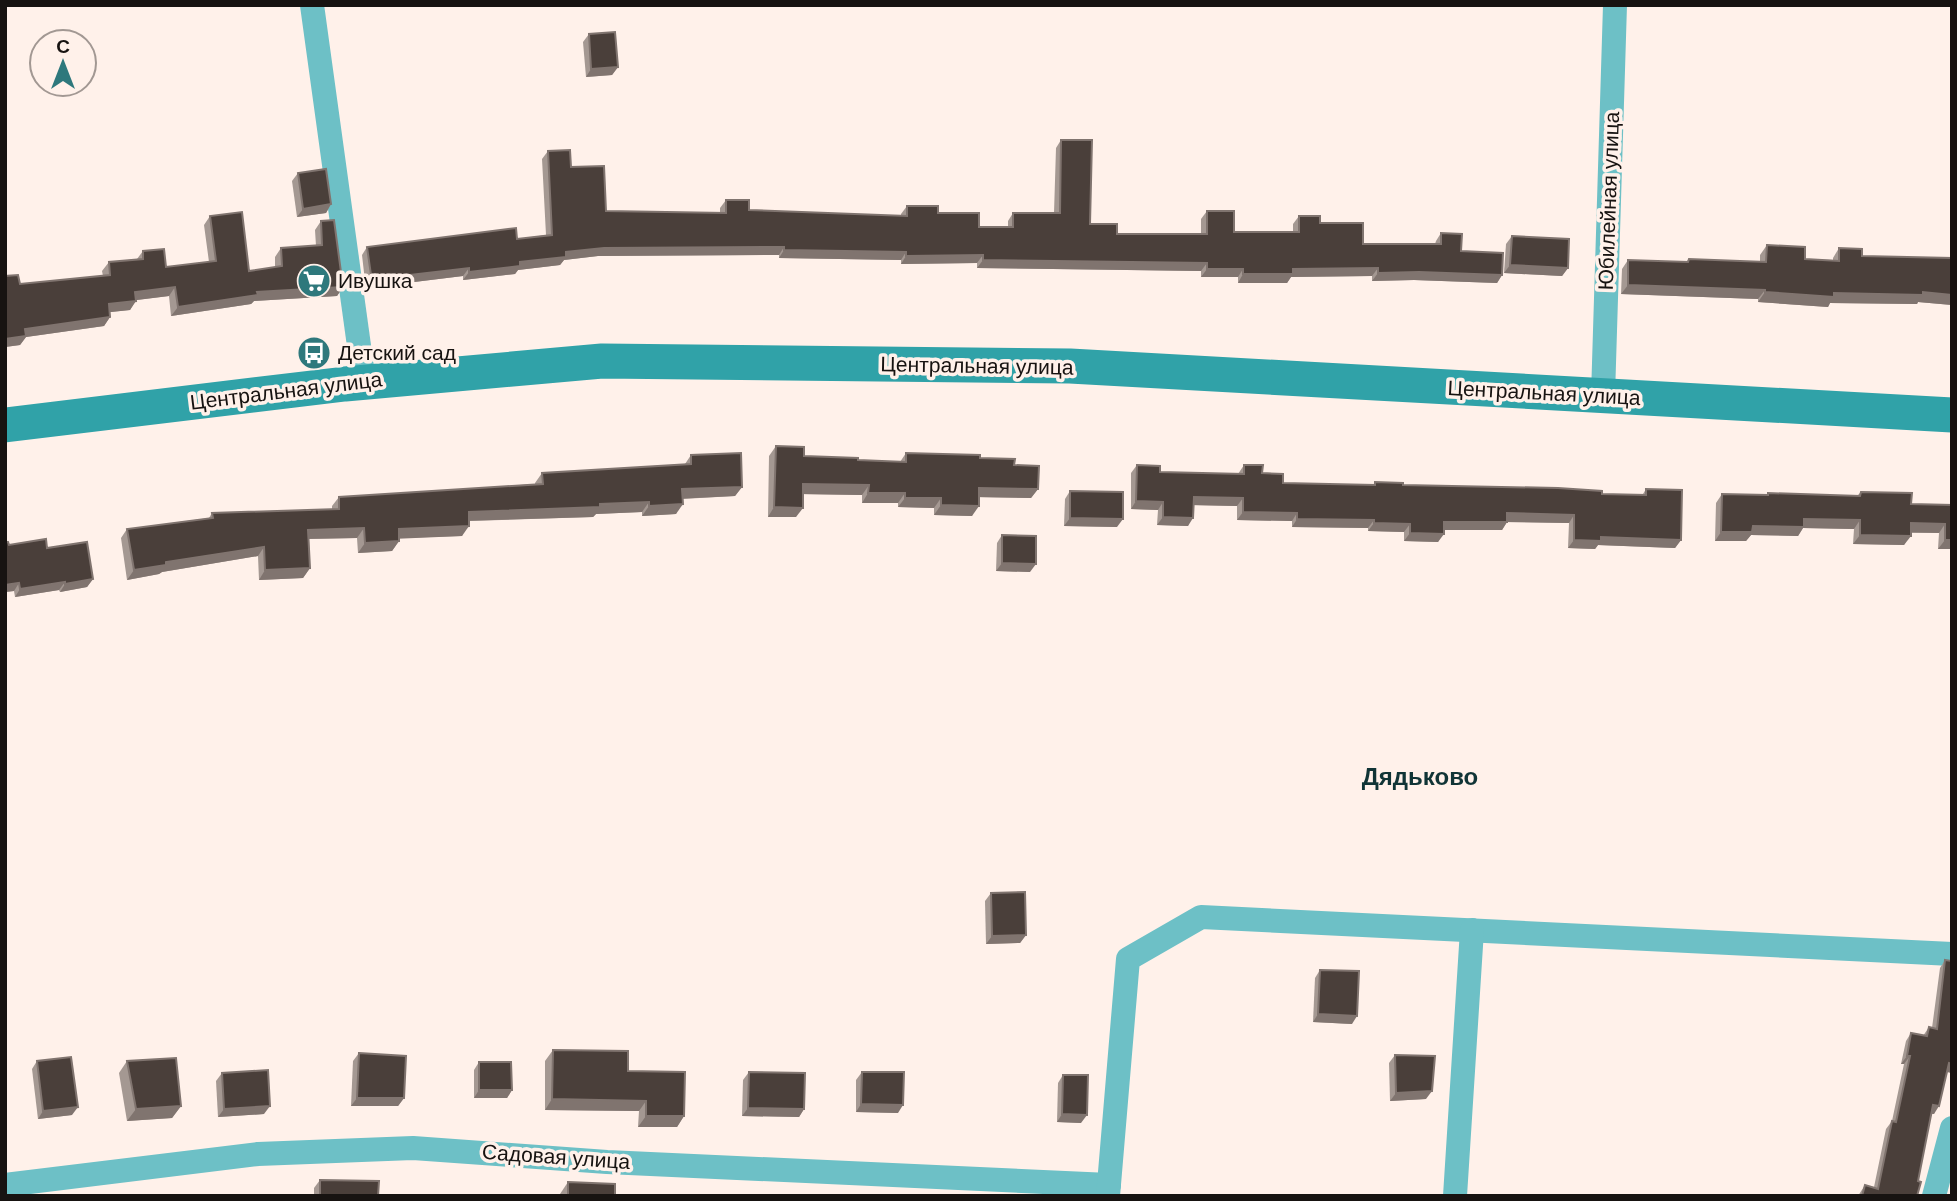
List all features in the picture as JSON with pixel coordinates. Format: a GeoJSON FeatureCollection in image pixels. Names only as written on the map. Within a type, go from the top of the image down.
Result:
{"type":"FeatureCollection","features":[{"type":"Feature","properties":{"kind":"street"},"geometry":{"type":"LineString","coordinates":[[312,5],[364,382]]}},
{"type":"Feature","properties":{"kind":"street","name":"Юбилейная улица"},"geometry":{"type":"LineString","coordinates":[[1603,396],[1615,5]]}},
{"type":"Feature","properties":{"kind":"street","name":"Центральная улица"},"geometry":{"type":"LineString","coordinates":[[5,425],[364,382],[602,361],[1083,367],[1952,415]]}},
{"type":"Feature","properties":{"kind":"street"},"geometry":{"type":"LineString","coordinates":[[1109,1190],[1128,959],[1201,917],[1952,954]]}},
{"type":"Feature","properties":{"kind":"street"},"geometry":{"type":"LineString","coordinates":[[1455,1196],[1472,930]]}},
{"type":"Feature","properties":{"kind":"street"},"geometry":{"type":"LineString","coordinates":[[1934,1196],[1952,1128]]}},
{"type":"Feature","properties":{"kind":"street","name":"Садовая улица"},"geometry":{"type":"LineString","coordinates":[[5,1185],[258,1154],[413,1148],[1109,1190]]}},
{"type":"Feature","properties":{"kind":"building"},"geometry":{"type":"Polygon","coordinates":[[[615,32],[618,67],[591,69],[589,34],[615,32]]]}},
{"type":"Feature","properties":{"kind":"building"},"geometry":{"type":"Polygon","coordinates":[[[1061,140],[1092,140],[1090,224],[1117,224],[1117,234],[1207,234],[1207,211],[1234,211],[1234,232],[1299,232],[1299,216],[1320,216],[1320,223],[1363,223],[1363,244],[1441,244],[1441,233],[1462,234],[1461,251],[1503,253],[1502,275],[1378,273],[1378,268],[1293,269],[1293,274],[1243,274],[1243,269],[1207,269],[1207,263],[983,260],[983,255],[906,256],[906,252],[784,250],[784,247],[604,248],[566,252],[566,257],[520,262],[520,266],[469,272],[469,268],[372,282],[367,247],[516,228],[517,239],[552,235],[548,151],[570,150],[571,167],[604,166],[606,211],[726,213],[726,200],[749,200],[749,210],[907,216],[907,206],[938,206],[938,213],[979,213],[979,227],[1013,227],[1013,213],[1060,213],[1061,140]]]}},
{"type":"Feature","properties":{"kind":"building"},"geometry":{"type":"Polygon","coordinates":[[[326,169],[331,204],[303,209],[298,173],[326,169]]]}},
{"type":"Feature","properties":{"kind":"building"},"geometry":{"type":"Polygon","coordinates":[[[242,212],[249,271],[282,266],[281,248],[322,245],[321,221],[334,220],[343,287],[257,292],[258,295],[178,307],[175,287],[135,292],[136,301],[109,304],[110,317],[25,329],[26,336],[5,339],[5,276],[18,275],[20,284],[110,275],[109,262],[143,259],[143,251],[164,249],[166,267],[216,261],[210,216],[242,212]]]}},
{"type":"Feature","properties":{"kind":"building"},"geometry":{"type":"Polygon","coordinates":[[[1512,236],[1569,239],[1568,268],[1510,265],[1512,236]]]}},
{"type":"Feature","properties":{"kind":"building"},"geometry":{"type":"Polygon","coordinates":[[[1767,245],[1805,247],[1805,259],[1839,261],[1839,248],[1862,249],[1862,256],[1952,258],[1952,295],[1923,292],[1923,295],[1834,293],[1834,297],[1765,290],[1628,285],[1628,260],[1766,262],[1767,245]]]}},
{"type":"Feature","properties":{"kind":"building"},"geometry":{"type":"Polygon","coordinates":[[[776,446],[804,447],[804,456],[858,460],[906,462],[906,453],[1015,459],[1014,465],[1039,466],[1038,489],[979,488],[979,506],[941,505],[941,498],[905,498],[905,493],[868,493],[869,485],[803,484],[803,508],[774,507],[776,446]]]}},
{"type":"Feature","properties":{"kind":"building"},"geometry":{"type":"Polygon","coordinates":[[[741,453],[742,487],[682,489],[683,504],[649,506],[649,502],[600,504],[600,507],[469,512],[469,526],[399,529],[399,541],[365,543],[364,528],[308,530],[310,568],[265,570],[264,547],[166,562],[166,565],[134,570],[127,529],[213,518],[212,513],[339,509],[339,497],[543,484],[542,473],[691,464],[691,455],[741,453]]]}},
{"type":"Feature","properties":{"kind":"building"},"geometry":{"type":"Polygon","coordinates":[[[1137,465],[1160,466],[1160,472],[1244,474],[1244,465],[1263,465],[1262,473],[1283,474],[1283,483],[1375,485],[1375,482],[1558,488],[1602,491],[1602,494],[1646,495],[1646,489],[1682,490],[1681,540],[1601,537],[1601,541],[1574,540],[1574,515],[1507,513],[1507,522],[1444,522],[1444,534],[1410,533],[1410,524],[1374,523],[1374,520],[1297,519],[1297,513],[1243,512],[1243,498],[1194,497],[1193,518],[1163,517],[1163,502],[1136,501],[1137,465]]]}},
{"type":"Feature","properties":{"kind":"building"},"geometry":{"type":"Polygon","coordinates":[[[1070,491],[1123,492],[1123,519],[1070,518],[1070,491]]]}},
{"type":"Feature","properties":{"kind":"building"},"geometry":{"type":"Polygon","coordinates":[[[1861,492],[1912,493],[1911,504],[1952,505],[1952,540],[1945,540],[1945,524],[1911,523],[1911,536],[1860,535],[1860,520],[1804,519],[1804,527],[1753,526],[1752,532],[1721,532],[1722,494],[1860,496],[1861,492]]]}},
{"type":"Feature","properties":{"kind":"building"},"geometry":{"type":"Polygon","coordinates":[[[1002,535],[1036,536],[1036,564],[1002,563],[1002,535]]]}},
{"type":"Feature","properties":{"kind":"building"},"geometry":{"type":"Polygon","coordinates":[[[46,539],[47,548],[87,542],[93,579],[20,589],[19,583],[5,585],[5,542],[9,545],[46,539]]]}},
{"type":"Feature","properties":{"kind":"building"},"geometry":{"type":"Polygon","coordinates":[[[1025,892],[1026,935],[992,936],[991,893],[1025,892]]]}},
{"type":"Feature","properties":{"kind":"building"},"geometry":{"type":"Polygon","coordinates":[[[1945,960],[1952,961],[1952,1064],[1949,1063],[1939,1106],[1933,1105],[1917,1196],[1862,1196],[1865,1185],[1878,1189],[1892,1121],[1896,1122],[1910,1056],[1907,1056],[1911,1033],[1927,1036],[1929,1027],[1937,1029],[1945,960]]]}},
{"type":"Feature","properties":{"kind":"building"},"geometry":{"type":"Polygon","coordinates":[[[1320,970],[1359,971],[1357,1016],[1318,1014],[1320,970]]]}},
{"type":"Feature","properties":{"kind":"building"},"geometry":{"type":"Polygon","coordinates":[[[553,1050],[628,1051],[628,1071],[685,1072],[684,1116],[646,1116],[646,1101],[552,1099],[553,1050]]]}},
{"type":"Feature","properties":{"kind":"building"},"geometry":{"type":"Polygon","coordinates":[[[359,1053],[406,1056],[404,1098],[357,1098],[359,1053]]]}},
{"type":"Feature","properties":{"kind":"building"},"geometry":{"type":"Polygon","coordinates":[[[1395,1055],[1435,1056],[1432,1091],[1396,1093],[1395,1055]]]}},
{"type":"Feature","properties":{"kind":"building"},"geometry":{"type":"Polygon","coordinates":[[[71,1057],[78,1107],[43,1111],[37,1061],[71,1057]]]}},
{"type":"Feature","properties":{"kind":"building"},"geometry":{"type":"Polygon","coordinates":[[[176,1058],[181,1106],[136,1109],[127,1061],[176,1058]]]}},
{"type":"Feature","properties":{"kind":"building"},"geometry":{"type":"Polygon","coordinates":[[[479,1062],[511,1062],[512,1090],[479,1090],[479,1062]]]}},
{"type":"Feature","properties":{"kind":"building"},"geometry":{"type":"Polygon","coordinates":[[[268,1070],[270,1106],[224,1109],[222,1073],[268,1070]]]}},
{"type":"Feature","properties":{"kind":"building"},"geometry":{"type":"Polygon","coordinates":[[[749,1072],[805,1073],[804,1109],[748,1108],[749,1072]]]}},
{"type":"Feature","properties":{"kind":"building"},"geometry":{"type":"Polygon","coordinates":[[[862,1072],[904,1072],[903,1105],[861,1104],[862,1072]]]}},
{"type":"Feature","properties":{"kind":"building"},"geometry":{"type":"Polygon","coordinates":[[[1063,1075],[1088,1075],[1087,1115],[1062,1114],[1063,1075]]]}},
{"type":"Feature","properties":{"kind":"building"},"geometry":{"type":"Polygon","coordinates":[[[320,1180],[379,1181],[378,1196],[320,1196],[320,1180]]]}},
{"type":"Feature","properties":{"kind":"building"},"geometry":{"type":"Polygon","coordinates":[[[568,1182],[615,1184],[615,1196],[568,1196],[568,1182]]]}},
{"type":"Feature","properties":{"kind":"place","name":"Ивушка"},"geometry":{"type":"Point","coordinates":[314,281]}},
{"type":"Feature","properties":{"kind":"place","name":"Детский сад"},"geometry":{"type":"Point","coordinates":[314,353]}},
{"type":"Feature","properties":{"kind":"district","name":"Дядьково"},"geometry":{"type":"Point","coordinates":[1420,777]}}]}
